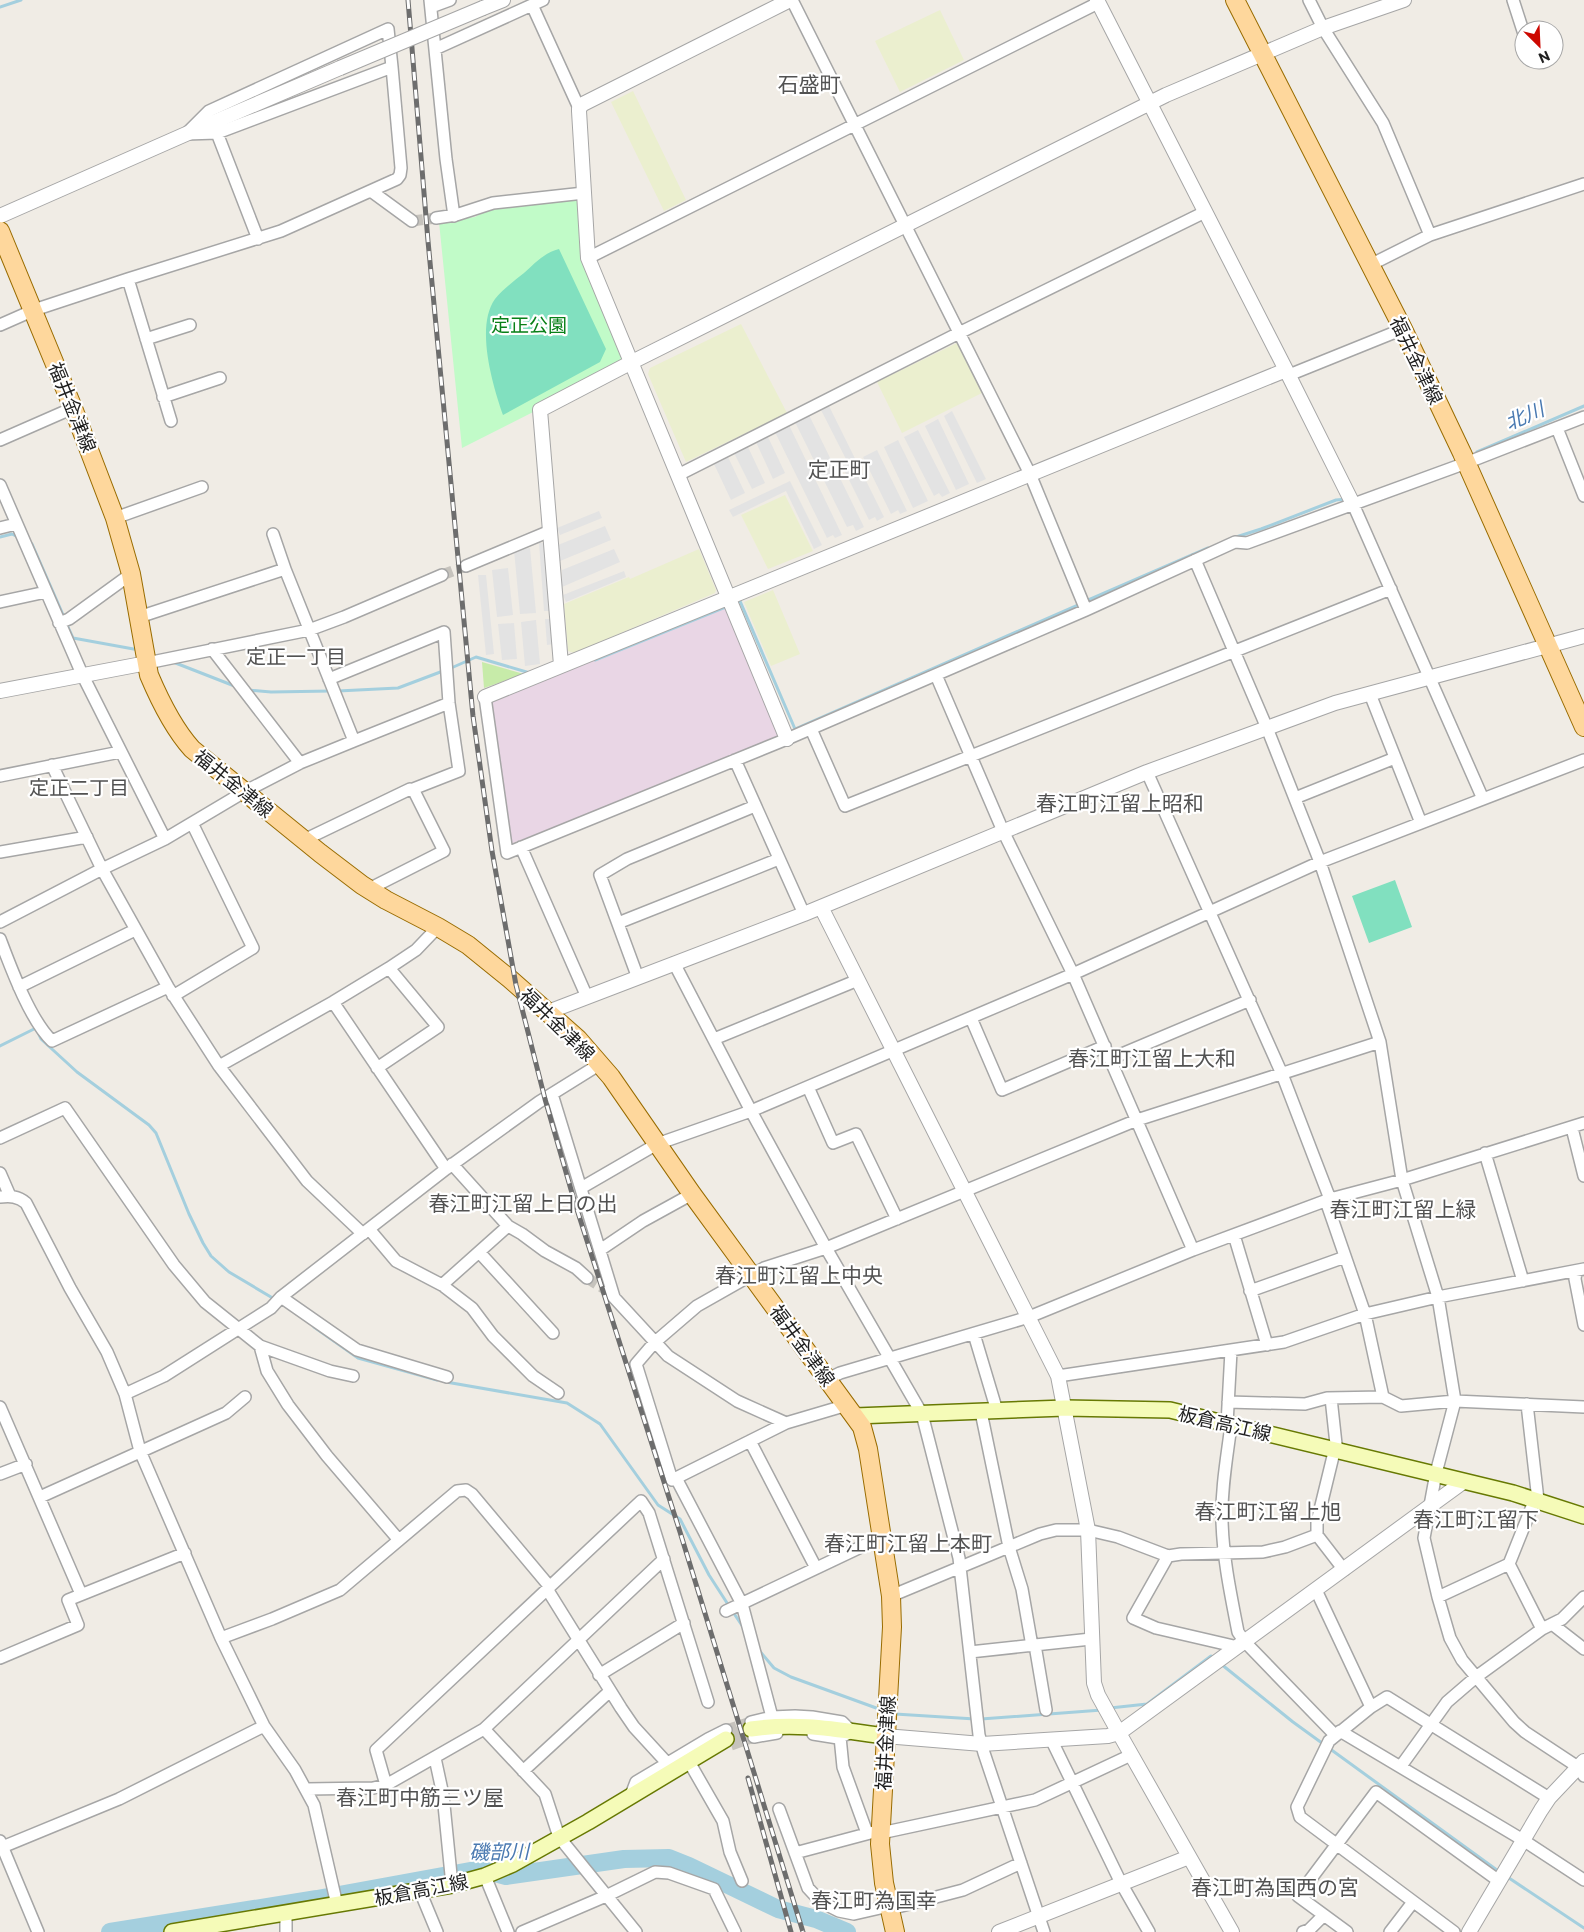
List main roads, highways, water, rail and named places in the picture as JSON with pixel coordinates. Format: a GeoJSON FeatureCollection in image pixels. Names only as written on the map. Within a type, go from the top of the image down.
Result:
{"type":"FeatureCollection","features":[{"type":"Feature","properties":{"kind":"main road","name":"福井金津線"},"geometry":{"type":"LineString","coordinates":[[1235,0],[1403,329],[1466,463],[1584,727]]}},
{"type":"Feature","properties":{"kind":"main road","name":"福井金津線"},"geometry":{"type":"LineString","coordinates":[[0,231],[74,408],[115,518],[131,574],[140,617],[146,663],[155,691],[178,732],[192,749],[304,840],[369,889],[438,927],[484,958],[578,1039],[600,1064],[692,1194],[851,1411],[865,1434],[891,1596],[892,1627],[886,1736],[876,1832],[882,1873],[895,1932]]}},
{"type":"Feature","properties":{"kind":"main road","name":"板倉高江線"},"geometry":{"type":"LineString","coordinates":[[851,1411],[922,1414],[1065,1408],[1170,1410],[1436,1473],[1463,1482],[1537,1500],[1584,1516]]}},
{"type":"Feature","properties":{"kind":"main road"},"geometry":{"type":"LineString","coordinates":[[752,1730],[795,1725],[814,1726],[846,1734],[886,1736]]}},
{"type":"Feature","properties":{"kind":"main road","name":"板倉高江線"},"geometry":{"type":"LineString","coordinates":[[172,1932],[230,1927],[286,1913],[420,1891],[485,1876],[513,1864],[728,1738]]}},
{"type":"Feature","properties":{"kind":"waterway"},"geometry":{"type":"LineString","coordinates":[[0,7],[21,0]]}},
{"type":"Feature","properties":{"kind":"waterway","name":"北川"},"geometry":{"type":"LineString","coordinates":[[1477,452],[1584,406]]}},
{"type":"Feature","properties":{"kind":"waterway"},"geometry":{"type":"LineString","coordinates":[[1233,538],[1336,500],[1347,499]]}},
{"type":"Feature","properties":{"kind":"waterway"},"geometry":{"type":"LineString","coordinates":[[0,537],[12,534],[18,537]]}},
{"type":"Feature","properties":{"kind":"waterway"},"geometry":{"type":"LineString","coordinates":[[29,542],[32,544],[64,617]]}},
{"type":"Feature","properties":{"kind":"waterway"},"geometry":{"type":"LineString","coordinates":[[1086,601],[1208,548]]}},
{"type":"Feature","properties":{"kind":"waterway"},"geometry":{"type":"LineString","coordinates":[[734,604],[740,601],[795,729],[1080,604]]}},
{"type":"Feature","properties":{"kind":"waterway"},"geometry":{"type":"LineString","coordinates":[[595,660],[728,606]]}},
{"type":"Feature","properties":{"kind":"waterway"},"geometry":{"type":"LineString","coordinates":[[66,623],[73,638],[139,650]]}},
{"type":"Feature","properties":{"kind":"waterway"},"geometry":{"type":"LineString","coordinates":[[449,669],[476,657],[530,673]]}},
{"type":"Feature","properties":{"kind":"waterway"},"geometry":{"type":"LineString","coordinates":[[173,662],[237,687]]}},
{"type":"Feature","properties":{"kind":"waterway"},"geometry":{"type":"LineString","coordinates":[[338,691],[398,688],[443,671]]}},
{"type":"Feature","properties":{"kind":"waterway"},"geometry":{"type":"LineString","coordinates":[[248,690],[271,692],[331,691]]}},
{"type":"Feature","properties":{"kind":"waterway"},"geometry":{"type":"LineString","coordinates":[[0,1046],[36,1028],[41,1039],[77,1072],[149,1125],[156,1133],[189,1214],[211,1256],[229,1272],[276,1300]]}},
{"type":"Feature","properties":{"kind":"waterway"},"geometry":{"type":"LineString","coordinates":[[314,1327],[358,1358],[437,1380]]}},
{"type":"Feature","properties":{"kind":"waterway"},"geometry":{"type":"LineString","coordinates":[[446,1382],[567,1403],[600,1424],[658,1505],[680,1519],[709,1575],[729,1606]]}},
{"type":"Feature","properties":{"kind":"waterway"},"geometry":{"type":"LineString","coordinates":[[733,1612],[743,1627]]}},
{"type":"Feature","properties":{"kind":"waterway"},"geometry":{"type":"LineString","coordinates":[[758,1649],[774,1668],[791,1677],[879,1709]]}},
{"type":"Feature","properties":{"kind":"waterway"},"geometry":{"type":"LineString","coordinates":[[1110,1708],[1147,1704],[1211,1656],[1215,1659]]}},
{"type":"Feature","properties":{"kind":"waterway"},"geometry":{"type":"LineString","coordinates":[[1221,1664],[1293,1722],[1501,1873]]}},
{"type":"Feature","properties":{"kind":"waterway"},"geometry":{"type":"LineString","coordinates":[[981,1719],[1102,1710]]}},
{"type":"Feature","properties":{"kind":"waterway"},"geometry":{"type":"LineString","coordinates":[[895,1714],[975,1719]]}},
{"type":"Feature","properties":{"kind":"waterway","name":"磯部川"},"geometry":{"type":"LineString","coordinates":[[110,1932],[317,1899],[481,1869],[506,1876],[624,1859],[669,1858],[778,1909],[816,1919],[847,1932]]}},
{"type":"Feature","properties":{"kind":"waterway"},"geometry":{"type":"LineString","coordinates":[[1506,1876],[1584,1928]]}},
{"type":"Feature","properties":{"kind":"tunnel"},"geometry":{"type":"LineString","coordinates":[[412,221],[436,218]]}},
{"type":"Feature","properties":{"kind":"tunnel"},"geometry":{"type":"LineString","coordinates":[[442,575],[466,566]]}},
{"type":"Feature","properties":{"kind":"tunnel"},"geometry":{"type":"LineString","coordinates":[[587,1278],[608,1291]]}},
{"type":"Feature","properties":{"kind":"tunnel"},"geometry":{"type":"LineString","coordinates":[[726,1730],[751,1722]]}},
{"type":"Feature","properties":{"kind":"tunnel"},"geometry":{"type":"LineString","coordinates":[[726,1739],[751,1729]]}},
{"type":"Feature","properties":{"kind":"tunnel"},"geometry":{"type":"LineString","coordinates":[[731,1745],[754,1737]]}},
{"type":"Feature","properties":{"kind":"railway"},"geometry":{"type":"LineString","coordinates":[[408,0],[428,241],[473,716],[492,851],[516,985],[545,1099],[574,1200],[680,1532],[803,1932]]}},
{"type":"Feature","properties":{"kind":"railway"},"geometry":{"type":"LineString","coordinates":[[748,1778],[791,1932]]}},
{"type":"Feature","properties":{"kind":"district","name":"石盛町"},"geometry":{"type":"Point","coordinates":[809,83]}},
{"type":"Feature","properties":{"kind":"district","name":"定正町"},"geometry":{"type":"Point","coordinates":[839,468]}},
{"type":"Feature","properties":{"kind":"district","name":"定正一丁目"},"geometry":{"type":"Point","coordinates":[296,656]}},
{"type":"Feature","properties":{"kind":"district","name":"定正二丁目"},"geometry":{"type":"Point","coordinates":[79,787]}},
{"type":"Feature","properties":{"kind":"district","name":"春江町江留上昭和"},"geometry":{"type":"Point","coordinates":[1120,802]}},
{"type":"Feature","properties":{"kind":"district","name":"春江町江留上大和"},"geometry":{"type":"Point","coordinates":[1152,1057]}},
{"type":"Feature","properties":{"kind":"district","name":"春江町江留上日の出"},"geometry":{"type":"Point","coordinates":[523,1202]}},
{"type":"Feature","properties":{"kind":"district","name":"春江町江留上緑"},"geometry":{"type":"Point","coordinates":[1403,1208]}},
{"type":"Feature","properties":{"kind":"district","name":"春江町江留上中央"},"geometry":{"type":"Point","coordinates":[799,1274]}},
{"type":"Feature","properties":{"kind":"district","name":"春江町江留上旭"},"geometry":{"type":"Point","coordinates":[1268,1510]}},
{"type":"Feature","properties":{"kind":"district","name":"春江町江留下"},"geometry":{"type":"Point","coordinates":[1476,1518]}},
{"type":"Feature","properties":{"kind":"district","name":"春江町江留上本町"},"geometry":{"type":"Point","coordinates":[908,1542]}},
{"type":"Feature","properties":{"kind":"district","name":"春江町中筋三ツ屋"},"geometry":{"type":"Point","coordinates":[420,1796]}},
{"type":"Feature","properties":{"kind":"district","name":"春江町為国西の宮"},"geometry":{"type":"Point","coordinates":[1275,1886]}},
{"type":"Feature","properties":{"kind":"district","name":"春江町為国幸"},"geometry":{"type":"Point","coordinates":[874,1899]}},
{"type":"Feature","properties":{"kind":"park label","name":"定正公園"},"geometry":{"type":"Point","coordinates":[529,324]}}]}
